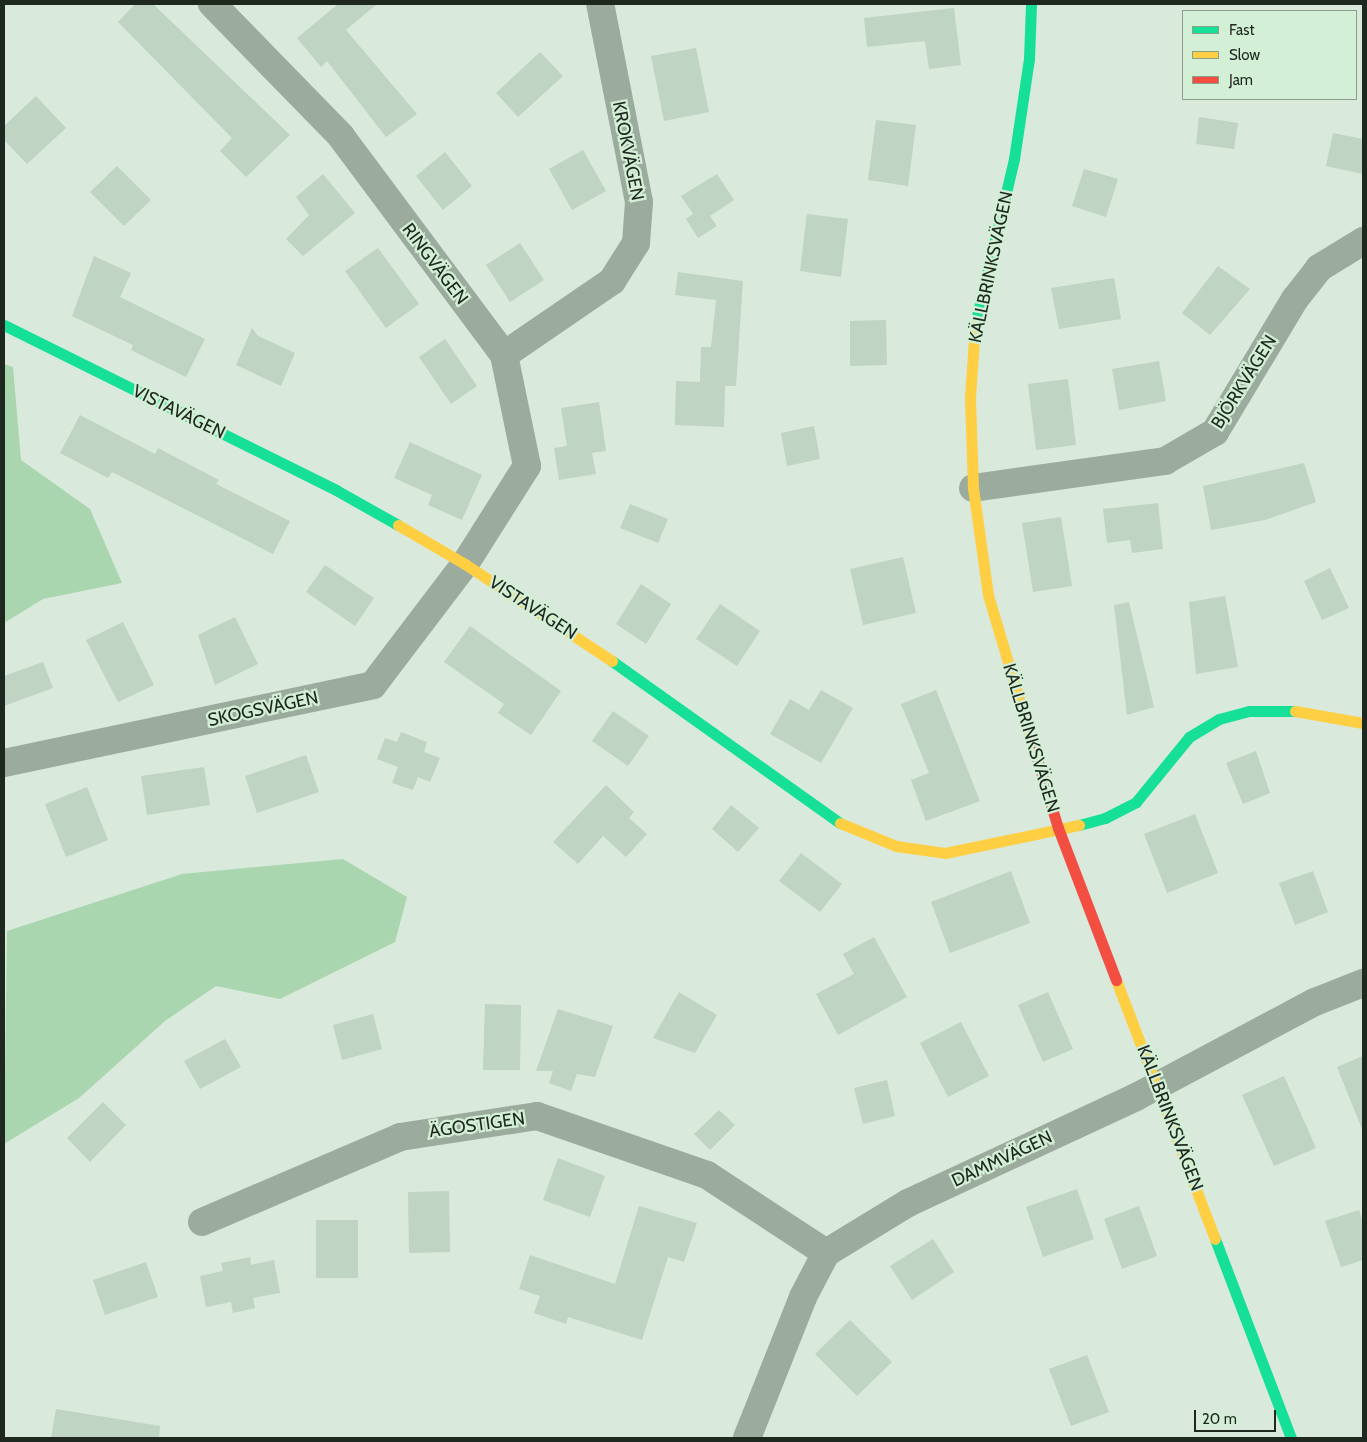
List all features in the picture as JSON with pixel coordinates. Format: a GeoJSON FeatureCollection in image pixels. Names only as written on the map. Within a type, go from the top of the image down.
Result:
{"type":"FeatureCollection","features":[{"type":"Feature","properties":{"kind":"street","name":"RINGVÄGEN"},"geometry":{"type":"LineString","coordinates":[[212,4],[341,136],[504,355],[527,466],[465,564]]}},
{"type":"Feature","properties":{"kind":"street","name":"KROKVÄGEN"},"geometry":{"type":"LineString","coordinates":[[504,355],[612,281],[636,244],[639,202],[600,4]]}},
{"type":"Feature","properties":{"kind":"street","name":"KÄLLBRINKSVÄGEN"},"geometry":{"type":"LineString","coordinates":[[1031,4],[1029,59],[1014,160],[974,328],[970,398],[973,488],[988,595],[1058,828],[1158,1084],[1291,1438]]}},
{"type":"Feature","properties":{"kind":"street","name":"BJÖRKVÄGEN"},"geometry":{"type":"LineString","coordinates":[[973,488],[1165,461],[1215,432],[1295,298],[1319,268],[1363,241]]}},
{"type":"Feature","properties":{"kind":"street","name":"VISTAVÄGEN"},"geometry":{"type":"LineString","coordinates":[[4,325],[336,490],[465,564],[648,685],[846,827],[896,846],[945,853],[1105,818],[1136,802],[1189,737],[1219,720],[1249,711],[1281,709],[1363,723]]}},
{"type":"Feature","properties":{"kind":"street","name":"SKOGSVÄGEN"},"geometry":{"type":"LineString","coordinates":[[4,763],[373,685],[465,564]]}},
{"type":"Feature","properties":{"kind":"street","name":"DAMMVÄGEN"},"geometry":{"type":"LineString","coordinates":[[826,1253],[908,1203],[1158,1084],[1315,1002],[1363,983]]}},
{"type":"Feature","properties":{"kind":"street","name":"ÄGOSTIGEN"},"geometry":{"type":"LineString","coordinates":[[202,1222],[400,1137],[537,1116],[707,1175],[826,1253]]}},
{"type":"Feature","properties":{"kind":"street"},"geometry":{"type":"LineString","coordinates":[[747,1438],[802,1297],[826,1253]]}},
{"type":"Feature","properties":{"kind":"green space"},"geometry":{"type":"Polygon","coordinates":[[[4,364],[13,367],[21,460],[90,509],[122,583],[43,599],[4,623],[4,364]]]}},
{"type":"Feature","properties":{"kind":"green space"},"geometry":{"type":"Polygon","coordinates":[[[343,859],[407,897],[395,942],[280,999],[216,986],[165,1021],[79,1098],[4,1144],[7,931],[182,874],[343,859]]]}},
{"type":"Feature","properties":{"kind":"building"},"geometry":{"type":"Polygon","coordinates":[[[135,4],[153,4],[290,135],[246,177],[220,151],[232,138],[118,22],[135,4]]]}},
{"type":"Feature","properties":{"kind":"building"},"geometry":{"type":"Polygon","coordinates":[[[338,4],[377,4],[346,30],[417,114],[386,137],[327,61],[321,67],[297,38],[338,4]]]}},
{"type":"Feature","properties":{"kind":"building"},"geometry":{"type":"Polygon","coordinates":[[[954,8],[961,65],[929,69],[925,41],[867,47],[864,18],[954,8]]]}},
{"type":"Feature","properties":{"kind":"building"},"geometry":{"type":"Polygon","coordinates":[[[696,48],[709,112],[664,121],[651,56],[696,48]]]}},
{"type":"Feature","properties":{"kind":"building"},"geometry":{"type":"Polygon","coordinates":[[[540,52],[563,76],[518,117],[496,93],[540,52]]]}},
{"type":"Feature","properties":{"kind":"building"},"geometry":{"type":"Polygon","coordinates":[[[36,96],[66,128],[27,164],[4,140],[4,126],[36,96]]]}},
{"type":"Feature","properties":{"kind":"building"},"geometry":{"type":"Polygon","coordinates":[[[1199,117],[1238,123],[1234,149],[1196,144],[1199,117]]]}},
{"type":"Feature","properties":{"kind":"building"},"geometry":{"type":"Polygon","coordinates":[[[876,120],[916,125],[908,186],[868,180],[876,120]]]}},
{"type":"Feature","properties":{"kind":"building"},"geometry":{"type":"Polygon","coordinates":[[[1333,133],[1363,139],[1363,174],[1326,166],[1333,133]]]}},
{"type":"Feature","properties":{"kind":"building"},"geometry":{"type":"Polygon","coordinates":[[[583,150],[606,191],[572,210],[549,169],[583,150]]]}},
{"type":"Feature","properties":{"kind":"building"},"geometry":{"type":"Polygon","coordinates":[[[445,152],[472,186],[443,210],[416,176],[445,152]]]}},
{"type":"Feature","properties":{"kind":"building"},"geometry":{"type":"Polygon","coordinates":[[[117,166],[151,200],[124,226],[90,192],[117,166]]]}},
{"type":"Feature","properties":{"kind":"building"},"geometry":{"type":"Polygon","coordinates":[[[1084,169],[1118,179],[1106,217],[1072,206],[1084,169]]]}},
{"type":"Feature","properties":{"kind":"building"},"geometry":{"type":"Polygon","coordinates":[[[323,174],[355,213],[303,256],[286,239],[309,215],[296,197],[323,174]]]}},
{"type":"Feature","properties":{"kind":"building"},"geometry":{"type":"Polygon","coordinates":[[[717,174],[734,200],[710,216],[717,226],[698,238],[686,219],[693,214],[681,196],[717,174]]]}},
{"type":"Feature","properties":{"kind":"building"},"geometry":{"type":"Polygon","coordinates":[[[807,214],[848,219],[841,277],[800,271],[807,214]]]}},
{"type":"Feature","properties":{"kind":"building"},"geometry":{"type":"Polygon","coordinates":[[[520,243],[544,280],[510,302],[486,265],[520,243]]]}},
{"type":"Feature","properties":{"kind":"building"},"geometry":{"type":"Polygon","coordinates":[[[378,248],[419,304],[386,328],[345,271],[378,248]]]}},
{"type":"Feature","properties":{"kind":"building"},"geometry":{"type":"Polygon","coordinates":[[[94,256],[131,273],[120,297],[205,339],[186,377],[131,350],[133,345],[72,316],[94,256]]]}},
{"type":"Feature","properties":{"kind":"building"},"geometry":{"type":"Polygon","coordinates":[[[1218,266],[1250,289],[1210,335],[1182,313],[1218,266]]]}},
{"type":"Feature","properties":{"kind":"building"},"geometry":{"type":"Polygon","coordinates":[[[678,272],[743,281],[736,386],[725,386],[724,427],[675,425],[676,381],[700,382],[701,347],[711,347],[716,300],[675,295],[678,272]]]}},
{"type":"Feature","properties":{"kind":"building"},"geometry":{"type":"Polygon","coordinates":[[[1114,278],[1121,319],[1059,329],[1051,288],[1114,278]]]}},
{"type":"Feature","properties":{"kind":"building"},"geometry":{"type":"Polygon","coordinates":[[[886,320],[887,365],[850,366],[850,321],[886,320]]]}},
{"type":"Feature","properties":{"kind":"building"},"geometry":{"type":"Polygon","coordinates":[[[252,328],[258,336],[295,353],[281,386],[236,365],[252,328]]]}},
{"type":"Feature","properties":{"kind":"building"},"geometry":{"type":"Polygon","coordinates":[[[445,339],[477,386],[451,404],[419,357],[445,339]]]}},
{"type":"Feature","properties":{"kind":"building"},"geometry":{"type":"Polygon","coordinates":[[[1159,361],[1166,401],[1119,410],[1112,369],[1159,361]]]}},
{"type":"Feature","properties":{"kind":"building"},"geometry":{"type":"Polygon","coordinates":[[[1068,379],[1076,445],[1036,450],[1028,384],[1068,379]]]}},
{"type":"Feature","properties":{"kind":"building"},"geometry":{"type":"Polygon","coordinates":[[[599,402],[606,451],[592,453],[596,474],[559,480],[554,448],[567,446],[561,408],[599,402]]]}},
{"type":"Feature","properties":{"kind":"building"},"geometry":{"type":"Polygon","coordinates":[[[80,415],[155,454],[158,448],[219,480],[216,484],[290,521],[273,554],[112,472],[108,478],[60,453],[80,415]]]}},
{"type":"Feature","properties":{"kind":"building"},"geometry":{"type":"Polygon","coordinates":[[[814,426],[820,459],[787,466],[781,433],[814,426]]]}},
{"type":"Feature","properties":{"kind":"building"},"geometry":{"type":"Polygon","coordinates":[[[410,442],[482,475],[462,520],[428,505],[432,495],[394,478],[410,442]]]}},
{"type":"Feature","properties":{"kind":"building"},"geometry":{"type":"Polygon","coordinates":[[[1304,463],[1316,502],[1265,520],[1211,530],[1203,486],[1304,463]]]}},
{"type":"Feature","properties":{"kind":"building"},"geometry":{"type":"Polygon","coordinates":[[[1158,503],[1163,549],[1132,553],[1130,540],[1107,543],[1103,509],[1158,503]]]}},
{"type":"Feature","properties":{"kind":"building"},"geometry":{"type":"Polygon","coordinates":[[[630,504],[668,519],[658,543],[620,528],[630,504]]]}},
{"type":"Feature","properties":{"kind":"building"},"geometry":{"type":"Polygon","coordinates":[[[1061,517],[1072,586],[1033,592],[1022,523],[1061,517]]]}},
{"type":"Feature","properties":{"kind":"building"},"geometry":{"type":"Polygon","coordinates":[[[903,557],[916,613],[863,625],[850,569],[903,557]]]}},
{"type":"Feature","properties":{"kind":"building"},"geometry":{"type":"Polygon","coordinates":[[[325,565],[374,598],[355,626],[306,592],[325,565]]]}},
{"type":"Feature","properties":{"kind":"building"},"geometry":{"type":"Polygon","coordinates":[[[1330,568],[1349,608],[1322,620],[1304,581],[1330,568]]]}},
{"type":"Feature","properties":{"kind":"building"},"geometry":{"type":"Polygon","coordinates":[[[641,584],[671,604],[646,644],[616,624],[641,584]]]}},
{"type":"Feature","properties":{"kind":"building"},"geometry":{"type":"Polygon","coordinates":[[[1225,596],[1238,667],[1196,674],[1189,602],[1225,596]]]}},
{"type":"Feature","properties":{"kind":"building"},"geometry":{"type":"Polygon","coordinates":[[[1129,602],[1154,707],[1127,715],[1114,605],[1129,602]]]}},
{"type":"Feature","properties":{"kind":"building"},"geometry":{"type":"Polygon","coordinates":[[[720,604],[760,631],[737,666],[696,639],[720,604]]]}},
{"type":"Feature","properties":{"kind":"building"},"geometry":{"type":"Polygon","coordinates":[[[235,617],[258,664],[215,685],[198,635],[235,617]]]}},
{"type":"Feature","properties":{"kind":"building"},"geometry":{"type":"Polygon","coordinates":[[[123,622],[154,685],[118,702],[86,640],[123,622]]]}},
{"type":"Feature","properties":{"kind":"building"},"geometry":{"type":"Polygon","coordinates":[[[470,626],[561,691],[531,735],[498,713],[504,704],[444,662],[470,626]]]}},
{"type":"Feature","properties":{"kind":"building"},"geometry":{"type":"Polygon","coordinates":[[[43,662],[53,688],[4,706],[4,676],[43,662]]]}},
{"type":"Feature","properties":{"kind":"building"},"geometry":{"type":"Polygon","coordinates":[[[821,690],[853,708],[821,763],[770,734],[790,699],[809,710],[821,690]]]}},
{"type":"Feature","properties":{"kind":"building"},"geometry":{"type":"Polygon","coordinates":[[[936,690],[980,801],[926,821],[911,780],[929,773],[901,704],[936,690]]]}},
{"type":"Feature","properties":{"kind":"building"},"geometry":{"type":"Polygon","coordinates":[[[613,711],[649,736],[628,766],[592,741],[613,711]]]}},
{"type":"Feature","properties":{"kind":"building"},"geometry":{"type":"Polygon","coordinates":[[[401,732],[427,742],[424,752],[440,758],[430,782],[418,777],[413,790],[392,783],[398,767],[377,759],[385,738],[397,742],[401,732]]]}},
{"type":"Feature","properties":{"kind":"building"},"geometry":{"type":"Polygon","coordinates":[[[1256,751],[1270,793],[1243,804],[1226,763],[1256,751]]]}},
{"type":"Feature","properties":{"kind":"building"},"geometry":{"type":"Polygon","coordinates":[[[306,755],[319,792],[257,813],[245,776],[306,755]]]}},
{"type":"Feature","properties":{"kind":"building"},"geometry":{"type":"Polygon","coordinates":[[[204,767],[210,805],[147,815],[141,776],[204,767]]]}},
{"type":"Feature","properties":{"kind":"building"},"geometry":{"type":"Polygon","coordinates":[[[606,785],[634,812],[629,818],[647,834],[626,857],[603,836],[578,864],[553,842],[606,785]]]}},
{"type":"Feature","properties":{"kind":"building"},"geometry":{"type":"Polygon","coordinates":[[[87,787],[108,840],[66,857],[45,804],[87,787]]]}},
{"type":"Feature","properties":{"kind":"building"},"geometry":{"type":"Polygon","coordinates":[[[731,805],[759,828],[738,852],[712,829],[731,805]]]}},
{"type":"Feature","properties":{"kind":"building"},"geometry":{"type":"Polygon","coordinates":[[[1195,814],[1218,873],[1167,893],[1144,834],[1195,814]]]}},
{"type":"Feature","properties":{"kind":"building"},"geometry":{"type":"Polygon","coordinates":[[[801,853],[842,884],[820,912],[779,881],[801,853]]]}},
{"type":"Feature","properties":{"kind":"building"},"geometry":{"type":"Polygon","coordinates":[[[1011,871],[1030,923],[950,953],[931,902],[1011,871]]]}},
{"type":"Feature","properties":{"kind":"building"},"geometry":{"type":"Polygon","coordinates":[[[1313,871],[1328,912],[1295,925],[1279,883],[1313,871]]]}},
{"type":"Feature","properties":{"kind":"building"},"geometry":{"type":"Polygon","coordinates":[[[874,937],[907,997],[838,1035],[816,994],[854,974],[843,954],[874,937]]]}},
{"type":"Feature","properties":{"kind":"building"},"geometry":{"type":"Polygon","coordinates":[[[679,992],[717,1015],[695,1053],[653,1038],[679,992]]]}},
{"type":"Feature","properties":{"kind":"building"},"geometry":{"type":"Polygon","coordinates":[[[1048,992],[1073,1049],[1043,1062],[1018,1005],[1048,992]]]}},
{"type":"Feature","properties":{"kind":"building"},"geometry":{"type":"Polygon","coordinates":[[[485,1004],[521,1005],[520,1070],[483,1070],[485,1004]]]}},
{"type":"Feature","properties":{"kind":"building"},"geometry":{"type":"Polygon","coordinates":[[[558,1009],[613,1026],[595,1077],[577,1074],[571,1091],[549,1083],[553,1071],[536,1071],[558,1009]]]}},
{"type":"Feature","properties":{"kind":"building"},"geometry":{"type":"Polygon","coordinates":[[[373,1014],[382,1049],[342,1060],[333,1025],[373,1014]]]}},
{"type":"Feature","properties":{"kind":"building"},"geometry":{"type":"Polygon","coordinates":[[[961,1022],[989,1076],[948,1097],[920,1043],[961,1022]]]}},
{"type":"Feature","properties":{"kind":"building"},"geometry":{"type":"Polygon","coordinates":[[[225,1039],[241,1067],[200,1089],[184,1061],[225,1039]]]}},
{"type":"Feature","properties":{"kind":"building"},"geometry":{"type":"Polygon","coordinates":[[[1363,1056],[1363,1129],[1362,1129],[1337,1067],[1363,1056]]]}},
{"type":"Feature","properties":{"kind":"building"},"geometry":{"type":"Polygon","coordinates":[[[1284,1076],[1316,1148],[1274,1166],[1242,1095],[1284,1076]]]}},
{"type":"Feature","properties":{"kind":"building"},"geometry":{"type":"Polygon","coordinates":[[[887,1080],[895,1116],[863,1124],[854,1088],[887,1080]]]}},
{"type":"Feature","properties":{"kind":"building"},"geometry":{"type":"Polygon","coordinates":[[[103,1102],[126,1125],[90,1162],[67,1138],[103,1102]]]}},
{"type":"Feature","properties":{"kind":"building"},"geometry":{"type":"Polygon","coordinates":[[[719,1110],[735,1125],[710,1150],[694,1134],[719,1110]]]}},
{"type":"Feature","properties":{"kind":"building"},"geometry":{"type":"Polygon","coordinates":[[[558,1158],[605,1176],[590,1217],[543,1200],[558,1158]]]}},
{"type":"Feature","properties":{"kind":"building"},"geometry":{"type":"Polygon","coordinates":[[[1077,1189],[1094,1239],[1043,1257],[1026,1207],[1077,1189]]]}},
{"type":"Feature","properties":{"kind":"building"},"geometry":{"type":"Polygon","coordinates":[[[449,1191],[450,1252],[409,1253],[408,1192],[449,1191]]]}},
{"type":"Feature","properties":{"kind":"building"},"geometry":{"type":"Polygon","coordinates":[[[639,1206],[697,1223],[684,1262],[668,1257],[642,1340],[568,1317],[566,1324],[534,1313],[540,1296],[519,1289],[530,1255],[615,1284],[639,1206]]]}},
{"type":"Feature","properties":{"kind":"building"},"geometry":{"type":"Polygon","coordinates":[[[1139,1206],[1157,1256],[1122,1269],[1104,1219],[1139,1206]]]}},
{"type":"Feature","properties":{"kind":"building"},"geometry":{"type":"Polygon","coordinates":[[[1359,1210],[1363,1223],[1363,1260],[1341,1267],[1325,1221],[1359,1210]]]}},
{"type":"Feature","properties":{"kind":"building"},"geometry":{"type":"Polygon","coordinates":[[[316,1220],[358,1220],[358,1278],[316,1278],[316,1220]]]}},
{"type":"Feature","properties":{"kind":"building"},"geometry":{"type":"Polygon","coordinates":[[[933,1239],[954,1272],[912,1300],[890,1266],[933,1239]]]}},
{"type":"Feature","properties":{"kind":"building"},"geometry":{"type":"Polygon","coordinates":[[[250,1257],[251,1265],[274,1260],[280,1293],[253,1298],[255,1308],[233,1313],[231,1302],[206,1307],[200,1276],[223,1271],[221,1263],[250,1257]]]}},
{"type":"Feature","properties":{"kind":"building"},"geometry":{"type":"Polygon","coordinates":[[[146,1262],[158,1297],[105,1315],[93,1280],[146,1262]]]}},
{"type":"Feature","properties":{"kind":"building"},"geometry":{"type":"Polygon","coordinates":[[[850,1320],[892,1362],[857,1396],[815,1354],[850,1320]]]}},
{"type":"Feature","properties":{"kind":"building"},"geometry":{"type":"Polygon","coordinates":[[[1087,1355],[1109,1412],[1071,1426],[1049,1369],[1087,1355]]]}},
{"type":"Feature","properties":{"kind":"building"},"geometry":{"type":"Polygon","coordinates":[[[56,1409],[160,1426],[159,1438],[51,1438],[56,1409]]]}},
{"type":"Feature","properties":{"kind":"traffic: fast"},"geometry":{"type":"LineString","coordinates":[[975,324],[1014,159],[1029,59],[1031,4]]}},
{"type":"Feature","properties":{"kind":"traffic: fast"},"geometry":{"type":"LineString","coordinates":[[4,325],[336,490],[398,525]]}},
{"type":"Feature","properties":{"kind":"traffic: fast"},"geometry":{"type":"LineString","coordinates":[[612,661],[840,823]]}},
{"type":"Feature","properties":{"kind":"traffic: fast"},"geometry":{"type":"LineString","coordinates":[[1079,825],[1105,818],[1136,802],[1189,737],[1219,719],[1249,711],[1295,711]]}},
{"type":"Feature","properties":{"kind":"traffic: fast"},"geometry":{"type":"LineString","coordinates":[[1215,1239],[1291,1438]]}},
{"type":"Feature","properties":{"kind":"traffic: slow"},"geometry":{"type":"LineString","coordinates":[[975,324],[970,398],[973,488],[988,595],[1031,739]]}},
{"type":"Feature","properties":{"kind":"traffic: slow"},"geometry":{"type":"LineString","coordinates":[[398,525],[465,564],[612,661]]}},
{"type":"Feature","properties":{"kind":"traffic: slow"},"geometry":{"type":"LineString","coordinates":[[1295,711],[1363,723]]}},
{"type":"Feature","properties":{"kind":"traffic: slow"},"geometry":{"type":"LineString","coordinates":[[840,823],[896,846],[945,853],[1079,825]]}},
{"type":"Feature","properties":{"kind":"traffic: slow"},"geometry":{"type":"LineString","coordinates":[[1116,980],[1215,1239]]}},
{"type":"Feature","properties":{"kind":"traffic: jam"},"geometry":{"type":"LineString","coordinates":[[1031,739],[1058,828],[1116,980]]}}]}
